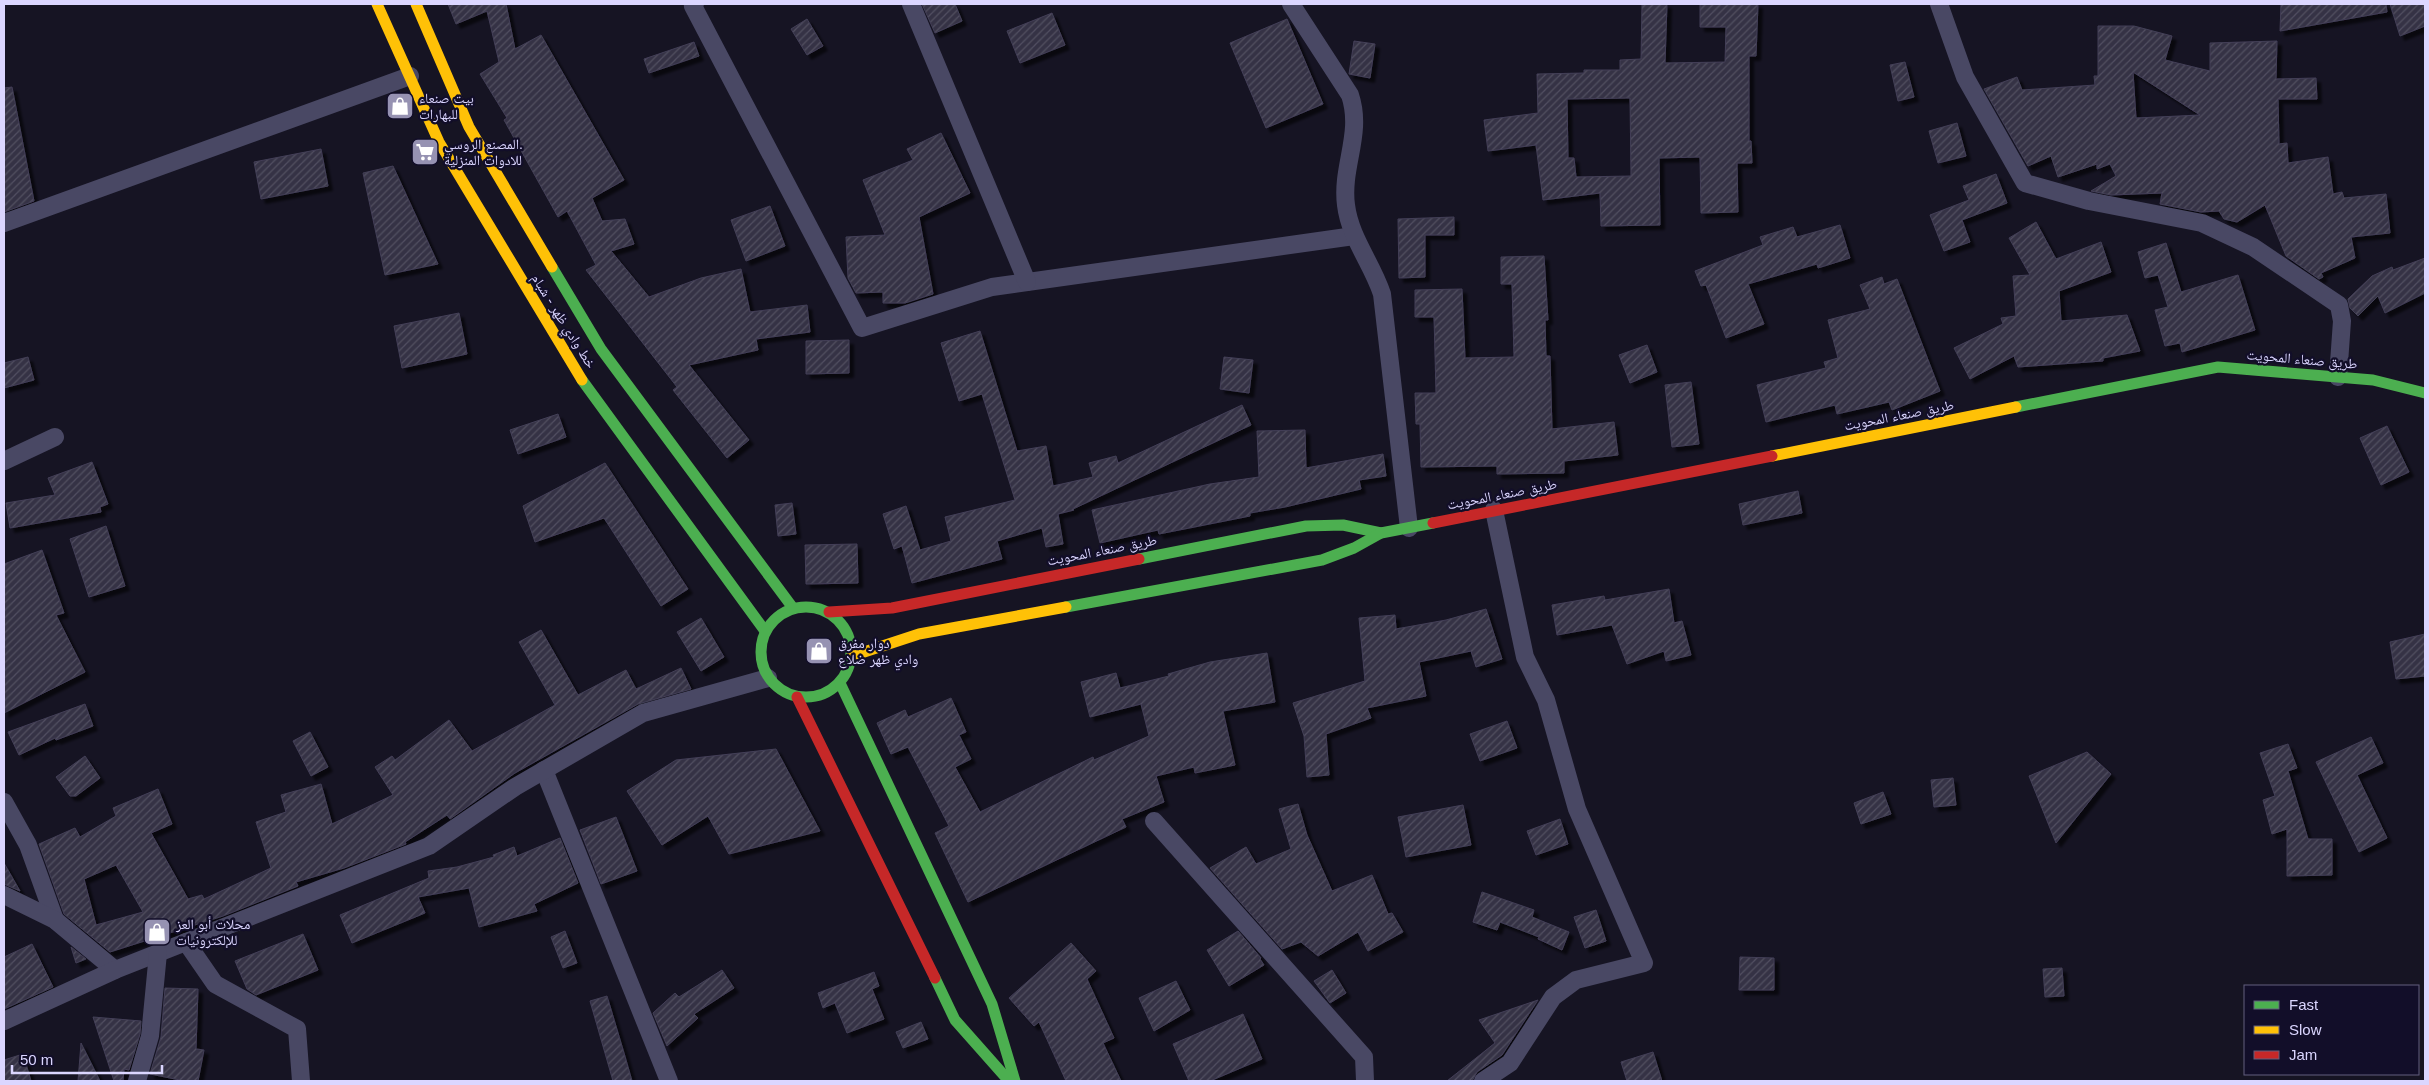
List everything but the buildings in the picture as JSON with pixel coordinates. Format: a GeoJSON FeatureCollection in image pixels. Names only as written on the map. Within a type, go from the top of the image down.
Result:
{"type":"FeatureCollection","features":[{"type":"Feature","properties":{"kind":"main road","name":"خط وادي ظهر - شبام"},"geometry":{"type":"LineString","coordinates":[[377,4],[439,142],[572,366],[765,631]]}},
{"type":"Feature","properties":{"kind":"main road","name":"خط وادي ظهر - شبام"},"geometry":{"type":"LineString","coordinates":[[416,4],[469,127],[601,350],[793,608]]}},
{"type":"Feature","properties":{"kind":"main road","name":"طريق صنعاء المحويت"},"geometry":{"type":"LineString","coordinates":[[852,656],[919,634],[1322,560],[1354,548],[1381,533],[2218,367],[2373,380],[2425,393]]}},
{"type":"Feature","properties":{"kind":"main road","name":"طريق صنعاء المحويت"},"geometry":{"type":"LineString","coordinates":[[829,612],[858,612],[892,608],[1306,526],[1343,525],[1381,533]]}},
{"type":"Feature","properties":{"kind":"main road"},"geometry":{"type":"LineString","coordinates":[[811,607],[829,612],[842,624],[850,641],[852,656],[848,670],[840,683],[828,692],[813,697],[797,697],[780,691],[768,678],[761,663],[760,647],[765,631],[777,617],[793,608],[811,607]]}},
{"type":"Feature","properties":{"kind":"main road"},"geometry":{"type":"LineString","coordinates":[[840,683],[992,1004],[1015,1081]]}},
{"type":"Feature","properties":{"kind":"main road"},"geometry":{"type":"LineString","coordinates":[[797,697],[955,1020],[1009,1081]]}},
{"type":"Feature","properties":{"kind":"street"},"geometry":{"type":"LineString","coordinates":[[695,4],[692,6],[862,328],[992,287],[1354,236]]}},
{"type":"Feature","properties":{"kind":"street"},"geometry":{"type":"LineString","coordinates":[[911,4],[1027,282]]}},
{"type":"Feature","properties":{"kind":"street"},"geometry":{"type":"LineString","coordinates":[[1291,4],[1346,89],[1354,107],[1355,128],[1345,187],[1346,204],[1354,236],[1377,279],[1384,302],[1409,528]]}},
{"type":"Feature","properties":{"kind":"street"},"geometry":{"type":"LineString","coordinates":[[1939,4],[1965,77],[2025,183],[2089,201],[2202,223],[2253,247],[2339,306],[2342,321],[2338,378]]}},
{"type":"Feature","properties":{"kind":"street"},"geometry":{"type":"LineString","coordinates":[[4,223],[410,76]]}},
{"type":"Feature","properties":{"kind":"street"},"geometry":{"type":"LineString","coordinates":[[4,461],[55,437]]}},
{"type":"Feature","properties":{"kind":"street"},"geometry":{"type":"LineString","coordinates":[[1483,1081],[1510,1063],[1553,997],[1576,980],[1644,963],[1577,809],[1546,700],[1525,657],[1494,510]]}},
{"type":"Feature","properties":{"kind":"street"},"geometry":{"type":"LineString","coordinates":[[4,1021],[114,970],[429,846],[515,786],[643,713],[768,678]]}},
{"type":"Feature","properties":{"kind":"street"},"geometry":{"type":"LineString","coordinates":[[544,770],[669,1081]]}},
{"type":"Feature","properties":{"kind":"street"},"geometry":{"type":"LineString","coordinates":[[4,802],[28,845],[55,920]]}},
{"type":"Feature","properties":{"kind":"street"},"geometry":{"type":"LineString","coordinates":[[1154,821],[1364,1057],[1365,1081]]}},
{"type":"Feature","properties":{"kind":"street"},"geometry":{"type":"LineString","coordinates":[[4,895],[55,920],[114,970]]}},
{"type":"Feature","properties":{"kind":"street"},"geometry":{"type":"LineString","coordinates":[[186,942],[215,984],[297,1029],[301,1081]]}},
{"type":"Feature","properties":{"kind":"street"},"geometry":{"type":"LineString","coordinates":[[138,1081],[150,1036],[158,953]]}},
{"type":"Feature","properties":{"kind":"traffic: fast"},"geometry":{"type":"LineString","coordinates":[[552,267],[601,349],[793,608]]}},
{"type":"Feature","properties":{"kind":"traffic: fast"},"geometry":{"type":"LineString","coordinates":[[2016,407],[2218,367],[2373,380],[2425,393]]}},
{"type":"Feature","properties":{"kind":"traffic: fast"},"geometry":{"type":"LineString","coordinates":[[582,380],[765,631]]}},
{"type":"Feature","properties":{"kind":"traffic: fast"},"geometry":{"type":"LineString","coordinates":[[1066,607],[1322,560],[1354,548],[1381,533],[1433,523]]}},
{"type":"Feature","properties":{"kind":"traffic: fast"},"geometry":{"type":"LineString","coordinates":[[1139,559],[1306,526],[1343,525],[1381,533]]}},
{"type":"Feature","properties":{"kind":"traffic: fast"},"geometry":{"type":"LineString","coordinates":[[806,607],[823,610],[838,620],[848,635],[851,652],[848,669],[838,684],[823,694],[806,697],[789,694],[774,684],[764,669],[761,652],[764,635],[774,620],[789,610],[806,607]]}},
{"type":"Feature","properties":{"kind":"traffic: fast"},"geometry":{"type":"LineString","coordinates":[[840,683],[992,1004],[1015,1081]]}},
{"type":"Feature","properties":{"kind":"traffic: fast"},"geometry":{"type":"LineString","coordinates":[[935,978],[955,1020],[1009,1081]]}},
{"type":"Feature","properties":{"kind":"traffic: slow"},"geometry":{"type":"LineString","coordinates":[[377,4],[439,142],[582,380]]}},
{"type":"Feature","properties":{"kind":"traffic: slow"},"geometry":{"type":"LineString","coordinates":[[416,4],[469,127],[552,267]]}},
{"type":"Feature","properties":{"kind":"traffic: slow"},"geometry":{"type":"LineString","coordinates":[[1772,456],[2016,407]]}},
{"type":"Feature","properties":{"kind":"traffic: slow"},"geometry":{"type":"LineString","coordinates":[[852,656],[919,634],[1066,607]]}},
{"type":"Feature","properties":{"kind":"traffic: jam"},"geometry":{"type":"LineString","coordinates":[[1433,523],[1772,456]]}},
{"type":"Feature","properties":{"kind":"traffic: jam"},"geometry":{"type":"LineString","coordinates":[[829,612],[892,608],[1139,559]]}},
{"type":"Feature","properties":{"kind":"traffic: jam"},"geometry":{"type":"LineString","coordinates":[[797,697],[935,978]]}},
{"type":"Feature","properties":{"kind":"place","name":"بيت صنعاء للبهارات"},"geometry":{"type":"Point","coordinates":[400,106]}},
{"type":"Feature","properties":{"kind":"place","name":"المصنع الروسي. للادوات المنزلية"},"geometry":{"type":"Point","coordinates":[425,152]}},
{"type":"Feature","properties":{"kind":"place","name":"دوار مفرق وادي ظهر ضلاع"},"geometry":{"type":"Point","coordinates":[819,651]}},
{"type":"Feature","properties":{"kind":"place","name":"محلات أبو العز للإلكترونيات"},"geometry":{"type":"Point","coordinates":[157,932]}}]}
